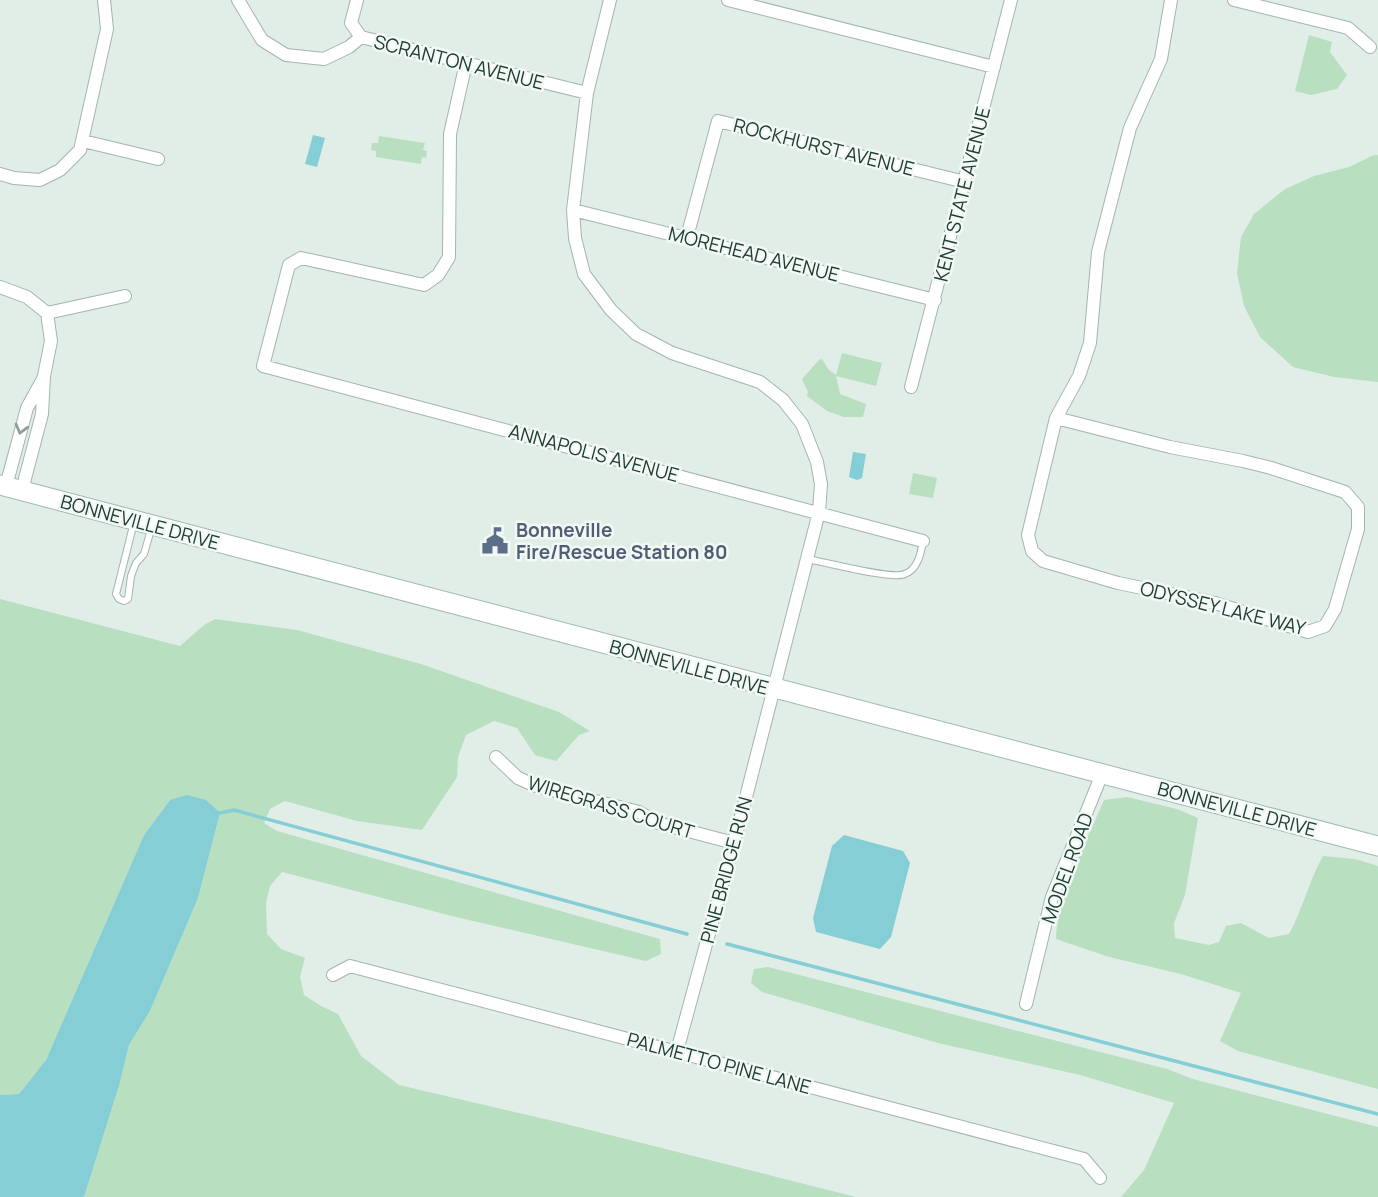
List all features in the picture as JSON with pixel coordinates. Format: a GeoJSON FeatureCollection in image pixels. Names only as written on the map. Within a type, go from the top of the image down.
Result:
{"type":"FeatureCollection","features":[{"type":"Feature","properties":{"kind":"street"},"geometry":{"type":"LineString","coordinates":[[0,174],[40,180],[60,170],[80,150],[107,29],[104,0]]}},
{"type":"Feature","properties":{"kind":"street","name":"SCRANTON AVENUE"},"geometry":{"type":"LineString","coordinates":[[238,0],[262,40],[286,55],[324,58],[349,47],[361,37],[587,93]]}},
{"type":"Feature","properties":{"kind":"street"},"geometry":{"type":"LineString","coordinates":[[357,0],[351,23],[361,37]]}},
{"type":"Feature","properties":{"kind":"street","name":"PINE BRIDGE RUN"},"geometry":{"type":"LineString","coordinates":[[610,0],[587,93],[573,210],[575,238],[584,274],[611,310],[636,334],[671,354],[760,382],[783,400],[802,424],[817,462],[821,484],[819,512],[734,843],[677,1051]]}},
{"type":"Feature","properties":{"kind":"street","name":"KENT STATE AVENUE"},"geometry":{"type":"LineString","coordinates":[[911,387],[1011,0]]}},
{"type":"Feature","properties":{"kind":"street","name":"ODYSSEY LAKE WAY"},"geometry":{"type":"LineString","coordinates":[[1056,418],[1170,447],[1243,461],[1345,492],[1358,507],[1358,529],[1331,620],[1317,630],[1300,630],[1215,603],[1118,583],[1044,561],[1032,551],[1028,535],[1056,418],[1079,376],[1090,343],[1098,252],[1130,128],[1161,59],[1171,0]]}},
{"type":"Feature","properties":{"kind":"street"},"geometry":{"type":"LineString","coordinates":[[1234,0],[1348,28],[1370,47]]}},
{"type":"Feature","properties":{"kind":"street"},"geometry":{"type":"LineString","coordinates":[[735,1],[994,67]]}},
{"type":"Feature","properties":{"kind":"street","name":"ANNAPOLIS AVENUE"},"geometry":{"type":"LineString","coordinates":[[466,63],[450,134],[449,257],[438,275],[424,285],[301,258],[289,265],[263,366],[923,541]]}},
{"type":"Feature","properties":{"kind":"street","name":"ROCKHURST AVENUE"},"geometry":{"type":"LineString","coordinates":[[687,237],[718,121],[965,182]]}},
{"type":"Feature","properties":{"kind":"street"},"geometry":{"type":"LineString","coordinates":[[83,141],[158,159]]}},
{"type":"Feature","properties":{"kind":"street","name":"MOREHEAD AVENUE"},"geometry":{"type":"LineString","coordinates":[[573,210],[935,300]]}},
{"type":"Feature","properties":{"kind":"street"},"geometry":{"type":"LineString","coordinates":[[0,287],[27,297],[47,313],[51,341],[44,376],[42,414],[9,487]]}},
{"type":"Feature","properties":{"kind":"street"},"geometry":{"type":"LineString","coordinates":[[47,313],[125,296]]}},
{"type":"Feature","properties":{"kind":"street","name":"BONNEVILLE DRIVE"},"geometry":{"type":"LineString","coordinates":[[9,487],[1378,846]]}},
{"type":"Feature","properties":{"kind":"street","name":"WIREGRASS COURT"},"geometry":{"type":"LineString","coordinates":[[496,757],[518,778],[536,786],[639,811],[658,823],[734,843]]}},
{"type":"Feature","properties":{"kind":"street","name":"MODEL ROAD"},"geometry":{"type":"LineString","coordinates":[[1026,1004],[1052,897],[1102,774]]}},
{"type":"Feature","properties":{"kind":"street","name":"PALMETTO PINE LANE"},"geometry":{"type":"LineString","coordinates":[[332,975],[350,966],[677,1051],[1084,1159],[1100,1178]]}},
{"type":"Feature","properties":{"kind":"lane"},"geometry":{"type":"LineString","coordinates":[[143,523],[144,554],[136,563],[128,599],[124,601],[116,594],[143,523]]}},
{"type":"Feature","properties":{"kind":"lane"},"geometry":{"type":"LineString","coordinates":[[807,559],[890,575],[904,575],[913,569],[923,541]]}},
{"type":"Feature","properties":{"kind":"green space"},"geometry":{"type":"Polygon","coordinates":[[[1309,35],[1332,42],[1330,52],[1347,75],[1337,89],[1311,95],[1295,91],[1309,35]]]}},
{"type":"Feature","properties":{"kind":"green space"},"geometry":{"type":"Polygon","coordinates":[[[379,136],[425,143],[423,150],[427,151],[426,158],[422,157],[421,164],[376,157],[376,151],[371,150],[372,143],[378,143],[379,136]]]}},
{"type":"Feature","properties":{"kind":"green space"},"geometry":{"type":"Polygon","coordinates":[[[1378,155],[1378,382],[1334,377],[1293,367],[1260,337],[1244,306],[1237,273],[1241,237],[1254,214],[1285,189],[1314,176],[1349,167],[1378,155]]]}},
{"type":"Feature","properties":{"kind":"green space"},"geometry":{"type":"Polygon","coordinates":[[[842,353],[882,363],[876,386],[836,376],[840,394],[866,404],[863,417],[844,417],[827,411],[807,396],[802,379],[822,359],[836,375],[842,353]]]}},
{"type":"Feature","properties":{"kind":"green space"},"geometry":{"type":"Polygon","coordinates":[[[913,473],[937,478],[933,498],[909,494],[913,473]]]}},
{"type":"Feature","properties":{"kind":"green space"},"geometry":{"type":"Polygon","coordinates":[[[0,599],[180,646],[215,619],[297,630],[421,664],[559,712],[590,731],[579,735],[556,761],[535,755],[517,728],[494,721],[466,735],[458,757],[457,777],[422,830],[357,821],[285,801],[270,809],[264,823],[277,831],[660,939],[661,954],[646,961],[456,917],[282,872],[270,886],[266,903],[267,934],[281,949],[305,958],[300,977],[304,995],[338,1014],[361,1056],[399,1085],[856,1197],[84,1197],[129,1045],[150,1011],[198,898],[220,813],[170,800],[144,835],[46,1060],[19,1094],[0,1095],[0,599]]]}},
{"type":"Feature","properties":{"kind":"green space"},"geometry":{"type":"Polygon","coordinates":[[[1127,797],[1177,809],[1198,818],[1185,895],[1174,923],[1175,938],[1209,945],[1219,942],[1226,926],[1241,923],[1269,938],[1289,934],[1323,856],[1355,859],[1378,866],[1378,1089],[1238,1051],[1220,1041],[1241,993],[1181,974],[1109,957],[1056,939],[1067,886],[1104,800],[1127,797]]]}},
{"type":"Feature","properties":{"kind":"green space"},"geometry":{"type":"Polygon","coordinates":[[[768,967],[1167,1069],[1193,1079],[1378,1127],[1378,1197],[1121,1197],[1144,1170],[1174,1103],[1080,1075],[938,1043],[762,992],[751,983],[754,969],[768,967]]]}},
{"type":"Feature","properties":{"kind":"water"},"geometry":{"type":"Polygon","coordinates":[[[313,135],[325,138],[317,167],[305,164],[313,135]]]}},
{"type":"Feature","properties":{"kind":"water"},"geometry":{"type":"Polygon","coordinates":[[[853,452],[866,454],[862,478],[857,480],[849,477],[853,452]]]}},
{"type":"Feature","properties":{"kind":"water"},"geometry":{"type":"Polygon","coordinates":[[[187,795],[206,800],[220,813],[198,898],[150,1011],[129,1045],[84,1197],[0,1197],[0,1095],[19,1094],[46,1060],[144,835],[170,800],[187,795]]]}},
{"type":"Feature","properties":{"kind":"water"},"geometry":{"type":"Polygon","coordinates":[[[844,835],[903,851],[910,863],[891,937],[880,949],[816,932],[813,918],[832,846],[844,835]]]}},
{"type":"Feature","properties":{"kind":"waterway"},"geometry":{"type":"LineString","coordinates":[[220,813],[234,810],[687,934]]}},
{"type":"Feature","properties":{"kind":"waterway"},"geometry":{"type":"LineString","coordinates":[[727,944],[1378,1114]]}},
{"type":"Feature","properties":{"kind":"place","name":"Bonneville Fire/Rescue Station 80"},"geometry":{"type":"Point","coordinates":[495,541]}}]}
